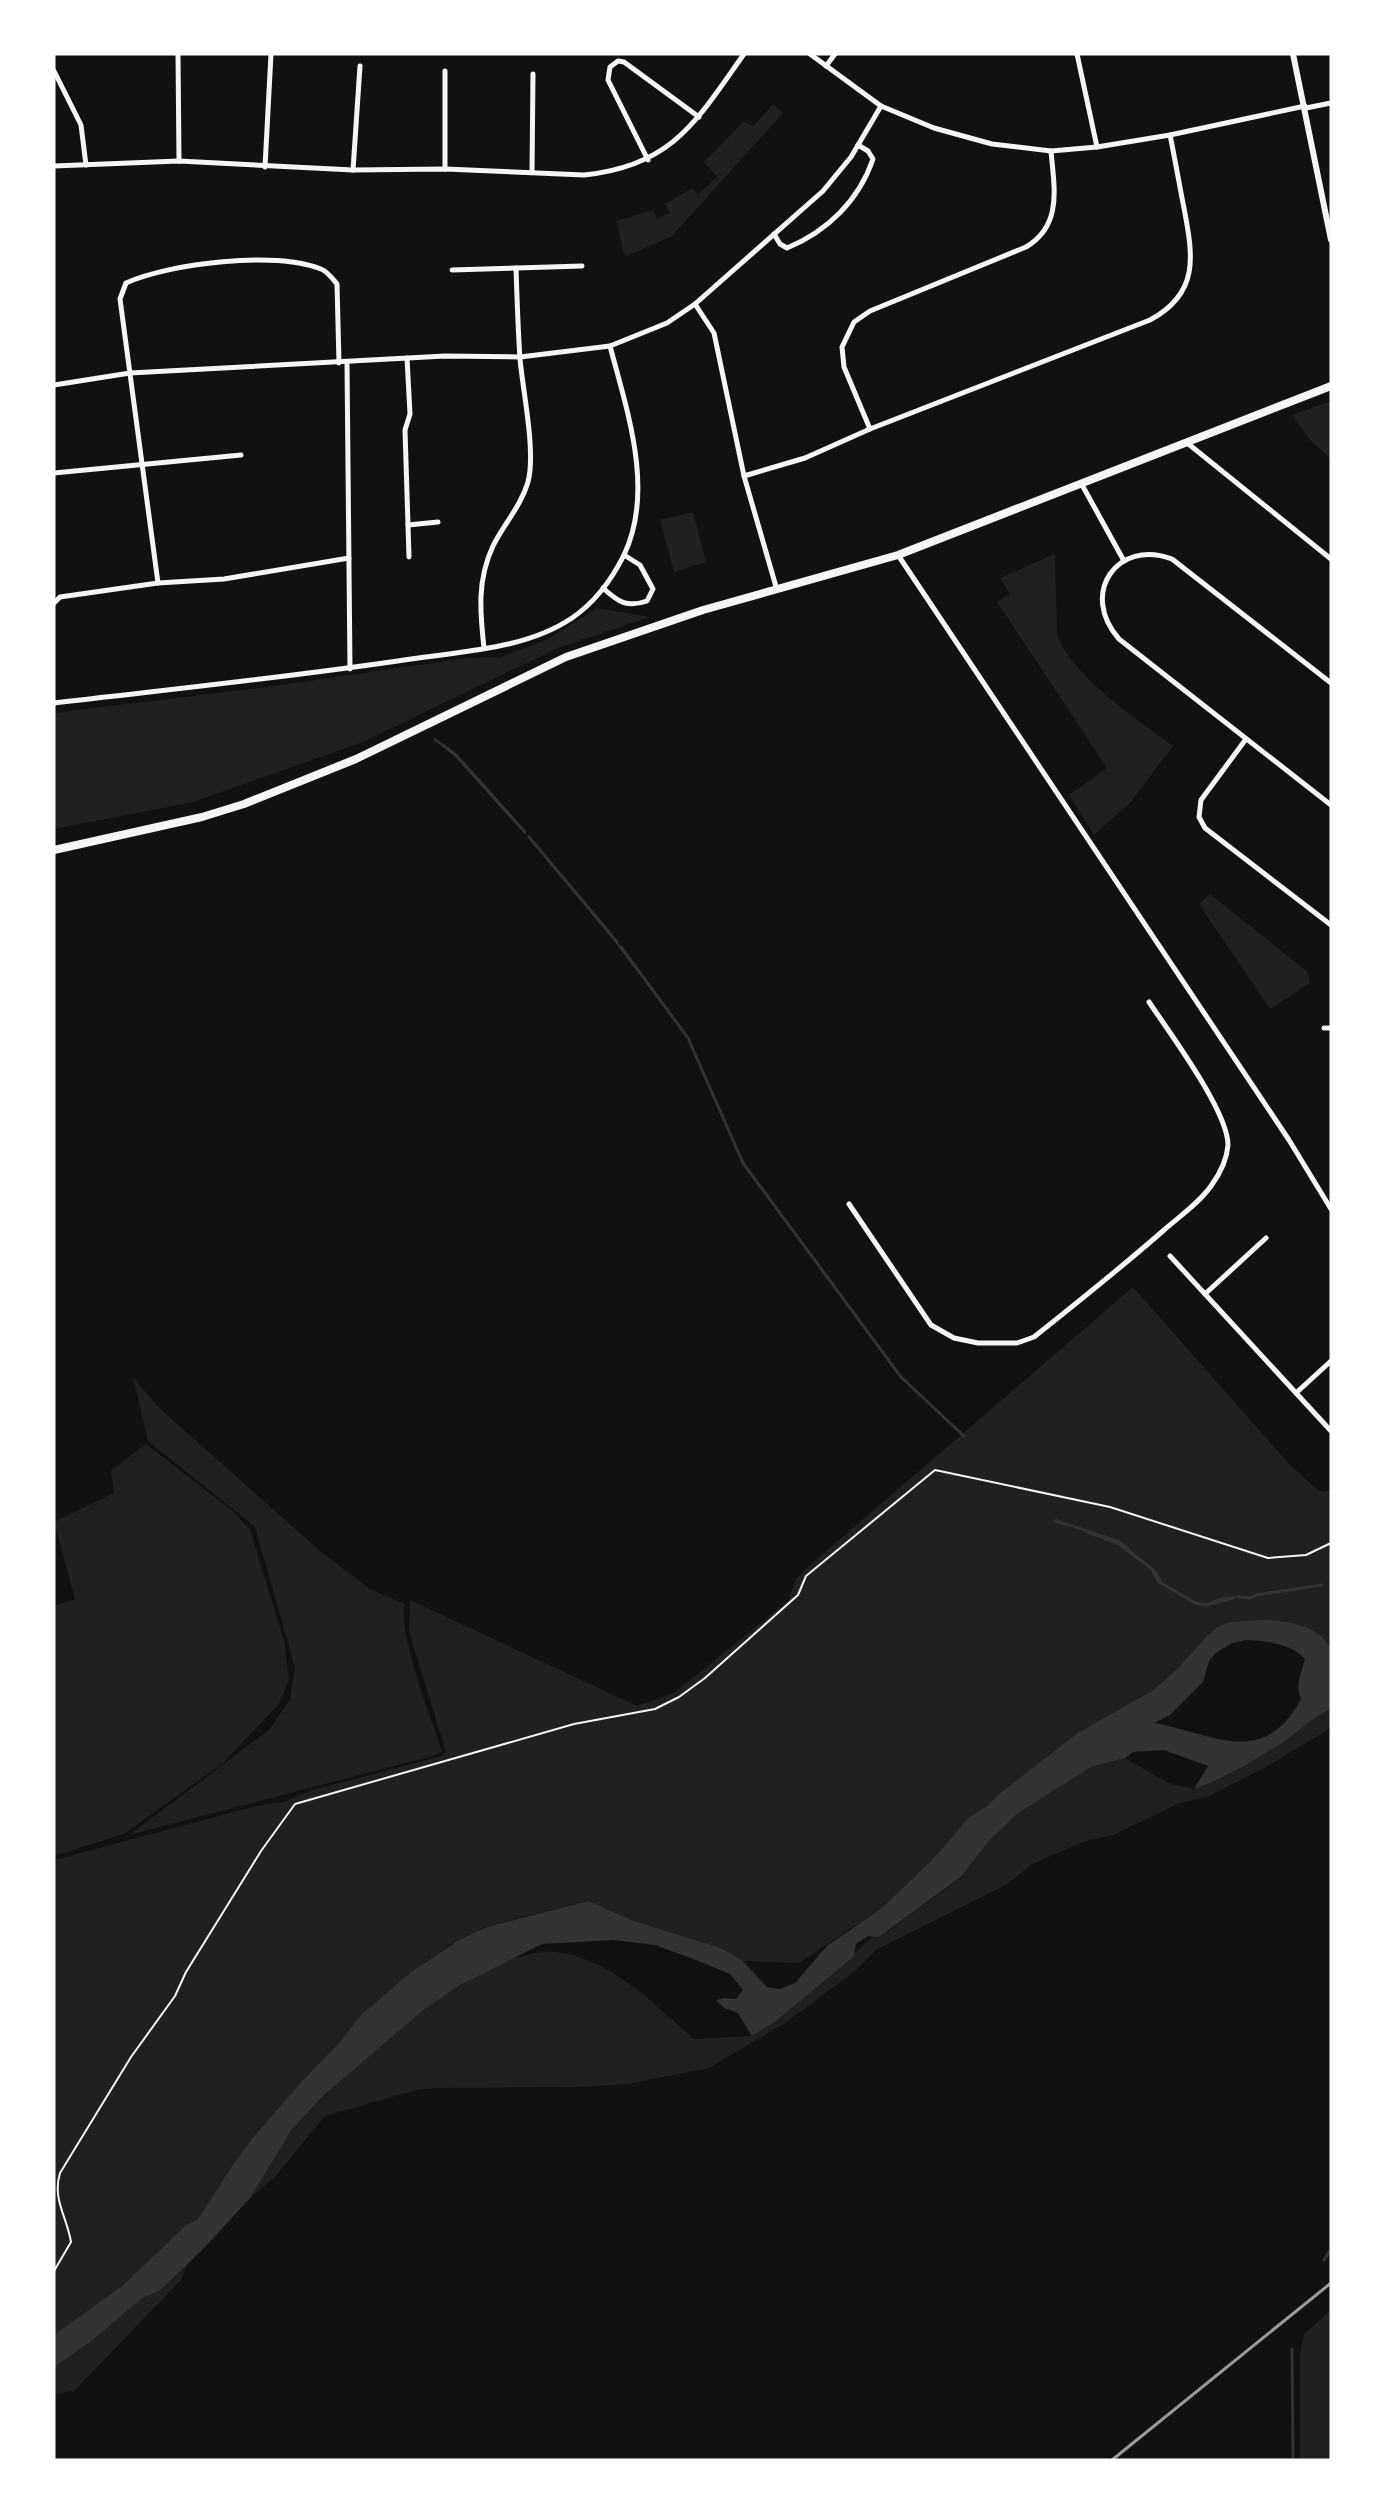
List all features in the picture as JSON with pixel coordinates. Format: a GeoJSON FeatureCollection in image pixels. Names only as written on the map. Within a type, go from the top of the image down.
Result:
{"type":"FeatureCollection","features":[{"type":"Feature","properties":{"kind":"main road"},"geometry":{"type":"LineString","coordinates":[[54,850],[244,804],[356,759],[566,657],[677,618],[898,555],[1185,441],[1331,386]]}},
{"type":"Feature","properties":{"kind":"street"},"geometry":{"type":"LineString","coordinates":[[178,54],[179,161]]}},
{"type":"Feature","properties":{"kind":"street"},"geometry":{"type":"LineString","coordinates":[[265,166],[271,54]]}},
{"type":"Feature","properties":{"kind":"street"},"geometry":{"type":"LineString","coordinates":[[54,166],[179,161],[353,170],[445,169],[584,175],[603,173],[648,160],[676,141],[699,117],[744,54]]}},
{"type":"Feature","properties":{"kind":"street"},"geometry":{"type":"LineString","coordinates":[[810,54],[881,106],[934,128],[992,144],[1051,151],[1097,147],[1170,135],[1331,103]]}},
{"type":"Feature","properties":{"kind":"street"},"geometry":{"type":"LineString","coordinates":[[826,66],[836,54]]}},
{"type":"Feature","properties":{"kind":"street"},"geometry":{"type":"LineString","coordinates":[[1077,54],[1097,147]]}},
{"type":"Feature","properties":{"kind":"street"},"geometry":{"type":"LineString","coordinates":[[1293,54],[1306,107],[1331,240]]}},
{"type":"Feature","properties":{"kind":"street"},"geometry":{"type":"LineString","coordinates":[[648,160],[608,80],[610,67],[618,62],[624,62],[699,117]]}},
{"type":"Feature","properties":{"kind":"street"},"geometry":{"type":"LineString","coordinates":[[353,170],[360,66]]}},
{"type":"Feature","properties":{"kind":"street"},"geometry":{"type":"LineString","coordinates":[[54,71],[81,125],[86,165]]}},
{"type":"Feature","properties":{"kind":"street"},"geometry":{"type":"LineString","coordinates":[[445,71],[445,169]]}},
{"type":"Feature","properties":{"kind":"street"},"geometry":{"type":"LineString","coordinates":[[532,74],[532,172]]}},
{"type":"Feature","properties":{"kind":"street"},"geometry":{"type":"LineString","coordinates":[[54,385],[130,374],[407,358],[520,357],[610,346],[667,323],[695,304],[823,191],[858,145],[881,106]]}},
{"type":"Feature","properties":{"kind":"street"},"geometry":{"type":"LineString","coordinates":[[744,476],[805,458],[870,429],[1150,320],[1170,307],[1185,286],[1192,252],[1170,135]]}},
{"type":"Feature","properties":{"kind":"street"},"geometry":{"type":"LineString","coordinates":[[774,234],[780,244],[787,248],[829,224],[846,209],[873,159],[868,151],[858,145]]}},
{"type":"Feature","properties":{"kind":"street"},"geometry":{"type":"LineString","coordinates":[[870,429],[844,367],[842,347],[849,330],[870,311],[1026,247],[1039,238],[1050,225],[1054,208],[1051,151]]}},
{"type":"Feature","properties":{"kind":"street"},"geometry":{"type":"LineString","coordinates":[[158,583],[120,299],[126,283],[144,275],[227,261],[285,261],[323,269],[337,284],[339,363]]}},
{"type":"Feature","properties":{"kind":"street"},"geometry":{"type":"LineString","coordinates":[[452,270],[582,266]]}},
{"type":"Feature","properties":{"kind":"street"},"geometry":{"type":"LineString","coordinates":[[484,648],[479,596],[484,571],[494,545],[517,509],[529,481],[530,449],[520,357],[516,268]]}},
{"type":"Feature","properties":{"kind":"street"},"geometry":{"type":"LineString","coordinates":[[695,304],[714,333],[744,476],[777,590]]}},
{"type":"Feature","properties":{"kind":"street"},"geometry":{"type":"LineString","coordinates":[[54,704],[350,669],[498,647],[531,637],[572,618],[603,588],[624,555],[636,508],[637,473],[633,438],[610,346]]}},
{"type":"Feature","properties":{"kind":"street"},"geometry":{"type":"LineString","coordinates":[[407,358],[410,414],[405,430],[409,557]]}},
{"type":"Feature","properties":{"kind":"street"},"geometry":{"type":"LineString","coordinates":[[347,363],[350,669]]}},
{"type":"Feature","properties":{"kind":"street"},"geometry":{"type":"LineString","coordinates":[[1185,441],[1331,559]]}},
{"type":"Feature","properties":{"kind":"street"},"geometry":{"type":"LineString","coordinates":[[54,473],[241,455]]}},
{"type":"Feature","properties":{"kind":"street"},"geometry":{"type":"LineString","coordinates":[[1081,483],[1124,561]]}},
{"type":"Feature","properties":{"kind":"street"},"geometry":{"type":"LineString","coordinates":[[408,525],[438,522]]}},
{"type":"Feature","properties":{"kind":"street"},"geometry":{"type":"LineString","coordinates":[[1331,682],[1172,559],[1157,554],[1142,554],[1124,561],[1103,585],[1101,603],[1106,623],[1119,639],[1331,805]]}},
{"type":"Feature","properties":{"kind":"street"},"geometry":{"type":"LineString","coordinates":[[603,588],[625,605],[647,601],[653,589],[640,565],[624,555]]}},
{"type":"Feature","properties":{"kind":"street"},"geometry":{"type":"LineString","coordinates":[[898,555],[1282,1130],[1331,1209]]}},
{"type":"Feature","properties":{"kind":"street"},"geometry":{"type":"LineString","coordinates":[[54,603],[60,597],[158,583],[224,579],[349,558]]}},
{"type":"Feature","properties":{"kind":"street"},"geometry":{"type":"LineString","coordinates":[[1246,739],[1201,800],[1199,817],[1205,828],[1331,925]]}},
{"type":"Feature","properties":{"kind":"street"},"geometry":{"type":"LineString","coordinates":[[849,1204],[931,1325],[954,1338],[978,1343],[1017,1343],[1034,1337],[1125,1264],[1197,1201],[1211,1186],[1225,1161],[1228,1143],[1216,1108],[1201,1080],[1149,1002]]}},
{"type":"Feature","properties":{"kind":"street"},"geometry":{"type":"LineString","coordinates":[[1324,1028],[1331,1028]]}},
{"type":"Feature","properties":{"kind":"street"},"geometry":{"type":"LineString","coordinates":[[1205,1294],[1266,1238]]}},
{"type":"Feature","properties":{"kind":"street"},"geometry":{"type":"LineString","coordinates":[[1170,1256],[1331,1431]]}},
{"type":"Feature","properties":{"kind":"street"},"geometry":{"type":"LineString","coordinates":[[1296,1394],[1331,1361]]}},
{"type":"Feature","properties":{"kind":"path"},"geometry":{"type":"LineString","coordinates":[[54,2271],[71,2242],[58,2202],[56,2187],[60,2174],[127,2063],[175,1996],[186,1972],[261,1851],[295,1804],[574,1724],[630,1712],[636,1714],[663,1705],[705,1678],[798,1595],[807,1576],[935,1470],[1110,1508],[1268,1558],[1306,1555],[1331,1543]]}},
{"type":"Feature","properties":{"kind":"shaded area"},"geometry":{"type":"Polygon","coordinates":[[[773,104],[783,113],[672,236],[625,257],[616,221],[653,210],[657,218],[670,213],[665,204],[692,188],[698,194],[717,177],[704,162],[743,122],[754,126],[773,104]]]}},
{"type":"Feature","properties":{"kind":"shaded area"},"geometry":{"type":"Polygon","coordinates":[[[1331,401],[1331,459],[1310,440],[1292,415],[1331,401]]]}},
{"type":"Feature","properties":{"kind":"shaded area"},"geometry":{"type":"Polygon","coordinates":[[[693,512],[706,562],[674,572],[660,520],[693,512]]]}},
{"type":"Feature","properties":{"kind":"shaded area"},"geometry":{"type":"Polygon","coordinates":[[[1055,554],[1057,634],[1065,650],[1076,666],[1107,696],[1173,746],[1130,803],[1094,835],[1069,795],[1107,768],[997,602],[1010,594],[1000,578],[1055,554]]]}},
{"type":"Feature","properties":{"kind":"shaded area"},"geometry":{"type":"Polygon","coordinates":[[[597,608],[650,617],[560,647],[363,742],[193,802],[54,829],[54,713],[267,687],[467,658],[501,657],[548,639],[597,608]]]}},
{"type":"Feature","properties":{"kind":"shaded area"},"geometry":{"type":"Polygon","coordinates":[[[435,738],[457,756],[533,843],[455,757],[433,739],[435,738]]]}},
{"type":"Feature","properties":{"kind":"shaded area"},"geometry":{"type":"Polygon","coordinates":[[[536,846],[598,917],[643,976],[642,978],[607,932],[536,846]]]}},
{"type":"Feature","properties":{"kind":"shaded area"},"geometry":{"type":"Polygon","coordinates":[[[1210,894],[1308,972],[1310,983],[1270,1009],[1199,904],[1210,894]]]}},
{"type":"Feature","properties":{"kind":"shaded area"},"geometry":{"type":"Polygon","coordinates":[[[1133,1287],[1291,1466],[1319,1491],[1326,1492],[1331,1488],[1331,1651],[1316,1632],[1207,1636],[1176,1670],[1152,1691],[1079,1732],[999,1794],[987,1806],[968,1818],[938,1855],[883,1907],[799,1963],[743,1961],[721,1948],[631,1920],[589,1901],[496,1924],[450,1945],[411,1972],[361,2015],[338,2044],[255,2135],[198,2219],[186,2225],[122,2286],[54,2335],[54,1860],[256,1806],[283,1802],[313,1790],[441,1756],[446,1752],[409,1631],[410,1600],[637,1706],[674,1693],[788,1601],[796,1579],[811,1564],[1133,1287]]]}},
{"type":"Feature","properties":{"kind":"shaded area"},"geometry":{"type":"Polygon","coordinates":[[[133,1377],[157,1406],[320,1551],[370,1589],[405,1604],[406,1634],[411,1654],[442,1751],[433,1756],[129,1835],[269,1730],[290,1700],[295,1667],[255,1527],[148,1441],[133,1377]]]}},
{"type":"Feature","properties":{"kind":"shaded area"},"geometry":{"type":"Polygon","coordinates":[[[146,1444],[234,1512],[250,1530],[284,1640],[289,1679],[279,1704],[223,1763],[124,1834],[54,1856],[54,1606],[75,1599],[54,1522],[114,1493],[111,1471],[146,1444]]]}},
{"type":"Feature","properties":{"kind":"shaded area"},"geometry":{"type":"Polygon","coordinates":[[[1056,1519],[1119,1540],[1157,1572],[1162,1582],[1195,1601],[1205,1604],[1222,1597],[1251,1596],[1226,1598],[1207,1605],[1195,1603],[1159,1582],[1152,1569],[1119,1544],[1055,1521],[1056,1519]]]}},
{"type":"Feature","properties":{"kind":"shaded area"},"geometry":{"type":"Polygon","coordinates":[[[1279,1621],[1312,1630],[1320,1636],[1327,1643],[1331,1652],[1333,1673],[1331,1709],[1318,1715],[1285,1741],[1252,1761],[1194,1789],[1208,1766],[1164,1750],[1133,1752],[1125,1758],[1091,1767],[1017,1814],[989,1841],[962,1876],[879,1937],[868,1936],[856,1944],[854,1956],[775,2022],[752,2036],[738,2013],[724,2008],[716,2000],[736,1999],[743,1990],[730,1974],[655,1945],[613,1940],[542,1944],[460,1985],[422,2011],[324,2095],[292,2129],[250,2198],[162,2289],[141,2299],[89,2343],[54,2367],[54,2335],[122,2286],[186,2225],[198,2219],[255,2135],[338,2044],[361,2015],[411,1972],[459,1940],[490,1926],[589,1901],[631,1920],[721,1948],[743,1961],[767,1987],[780,1989],[795,1983],[827,1946],[883,1907],[937,1855],[968,1818],[987,1806],[999,1794],[1079,1732],[1152,1691],[1176,1670],[1207,1636],[1218,1627],[1230,1622],[1279,1621]],[[1246,1640],[1232,1643],[1216,1653],[1209,1661],[1203,1682],[1170,1715],[1154,1723],[1216,1739],[1235,1741],[1253,1740],[1270,1734],[1286,1721],[1301,1699],[1299,1684],[1305,1659],[1293,1649],[1285,1646],[1246,1640]]]}},
{"type":"Feature","properties":{"kind":"shaded area"},"geometry":{"type":"Polygon","coordinates":[[[1331,1709],[1331,1728],[1264,1768],[1207,1797],[1180,1803],[1113,1835],[1085,1841],[1032,1864],[1009,1883],[877,1949],[855,1971],[788,2021],[709,2068],[628,2084],[416,2090],[325,2116],[273,2179],[250,2198],[293,2128],[343,2077],[415,2016],[454,1989],[492,1968],[527,1955],[557,1952],[577,1956],[596,1964],[631,1985],[694,2039],[752,2036],[776,2022],[874,1936],[880,1937],[962,1877],[989,1841],[1017,1814],[1091,1767],[1125,1758],[1168,1783],[1194,1789],[1252,1761],[1285,1741],[1318,1715],[1331,1709]]]}},
{"type":"Feature","properties":{"kind":"shaded area"},"geometry":{"type":"Polygon","coordinates":[[[187,2265],[181,2280],[74,2391],[54,2394],[54,2367],[89,2343],[141,2299],[162,2289],[187,2265]]]}},
{"type":"Feature","properties":{"kind":"shaded area"},"geometry":{"type":"Polygon","coordinates":[[[1331,2310],[1331,2460],[1300,2460],[1300,2354],[1304,2334],[1331,2310]]]}},
{"type":"Feature","properties":{"kind":"waterway"},"geometry":{"type":"LineString","coordinates":[[443,745],[457,756],[525,832]]}},
{"type":"Feature","properties":{"kind":"waterway"},"geometry":{"type":"LineString","coordinates":[[529,837],[617,942]]}},
{"type":"Feature","properties":{"kind":"waterway"},"geometry":{"type":"LineString","coordinates":[[621,947],[688,1038],[743,1163],[901,1377],[964,1436]]}},
{"type":"Feature","properties":{"kind":"waterway"},"geometry":{"type":"LineString","coordinates":[[1055,1521],[1068,1525]]}},
{"type":"Feature","properties":{"kind":"waterway"},"geometry":{"type":"LineString","coordinates":[[1088,1532],[1119,1544],[1152,1569],[1159,1582],[1195,1603],[1207,1605],[1233,1598]]}},
{"type":"Feature","properties":{"kind":"waterway"},"geometry":{"type":"LineString","coordinates":[[1239,1597],[1250,1598],[1256,1595],[1322,1585]]}},
{"type":"Feature","properties":{"kind":"waterway"},"geometry":{"type":"LineString","coordinates":[[1324,2260],[1331,2249]]}},
{"type":"Feature","properties":{"kind":"waterway"},"geometry":{"type":"LineString","coordinates":[[1292,2349],[1293,2460]]}},
{"type":"Feature","properties":{"kind":"railway"},"geometry":{"type":"LineString","coordinates":[[1112,2460],[1331,2283]]}}]}
